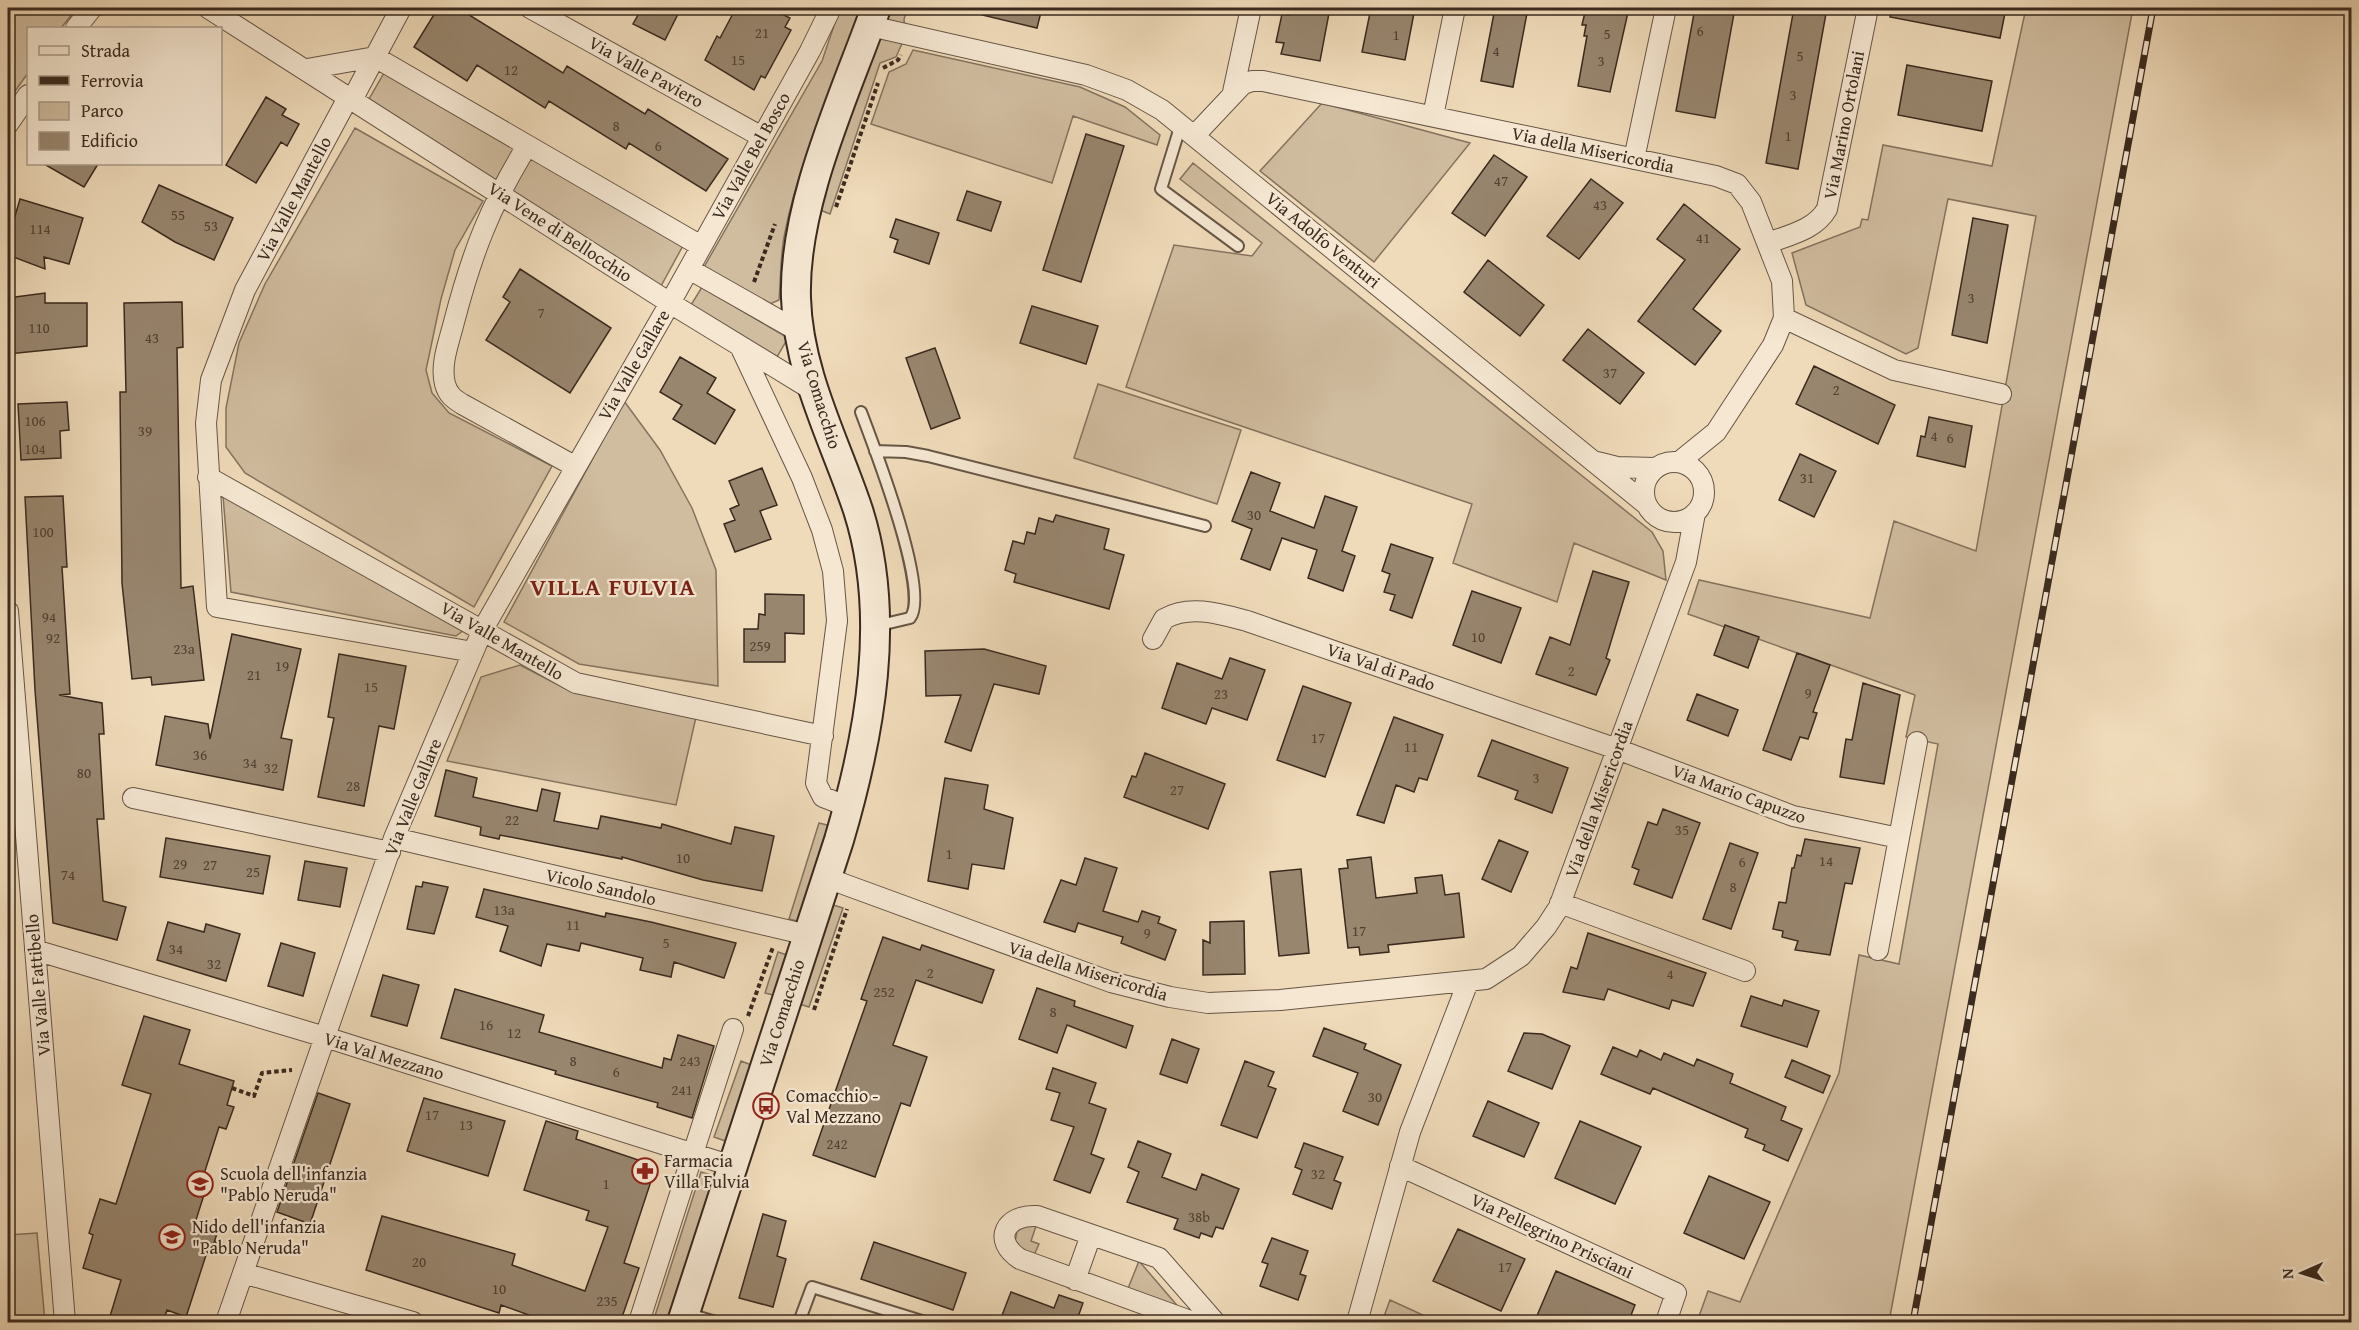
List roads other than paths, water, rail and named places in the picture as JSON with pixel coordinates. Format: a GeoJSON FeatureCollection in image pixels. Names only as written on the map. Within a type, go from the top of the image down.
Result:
{"type":"FeatureCollection","features":[{"type":"Feature","properties":{"kind":"main road","name":"Via Comacchio"},"geometry":{"type":"LineString","coordinates":[[683,1318],[732,1166],[795,932],[827,878],[849,807],[864,727],[876,626],[874,580],[864,534],[814,391],[800,332],[797,273],[806,213],[820,164],[873,17]]}},
{"type":"Feature","properties":{"kind":"street"},"geometry":{"type":"LineString","coordinates":[[77,27],[92,8]]}},
{"type":"Feature","properties":{"kind":"street","name":"Via Vene di Bellocchio"},"geometry":{"type":"LineString","coordinates":[[208,8],[351,97],[670,303],[814,391]]}},
{"type":"Feature","properties":{"kind":"street","name":"Via Valle Mantello"},"geometry":{"type":"LineString","coordinates":[[401,8],[245,290],[222,345],[207,400],[208,477],[217,607],[473,652]]}},
{"type":"Feature","properties":{"kind":"street","name":"Via Valle Paviero"},"geometry":{"type":"LineString","coordinates":[[530,8],[762,137]]}},
{"type":"Feature","properties":{"kind":"street","name":"Via Valle Bel Bosco"},"geometry":{"type":"LineString","coordinates":[[670,303],[831,8]]}},
{"type":"Feature","properties":{"kind":"street"},"geometry":{"type":"LineString","coordinates":[[1233,92],[1251,8]]}},
{"type":"Feature","properties":{"kind":"street"},"geometry":{"type":"LineString","coordinates":[[1434,116],[1455,8]]}},
{"type":"Feature","properties":{"kind":"street"},"geometry":{"type":"LineString","coordinates":[[1634,159],[1666,8]]}},
{"type":"Feature","properties":{"kind":"street","name":"Via Marino Ortolani"},"geometry":{"type":"LineString","coordinates":[[1768,243],[1806,229],[1823,217],[1827,209],[1868,8]]}},
{"type":"Feature","properties":{"kind":"street","name":"Via Comacchio"},"geometry":{"type":"LineString","coordinates":[[873,17],[1086,75],[1127,90],[1188,129]]}},
{"type":"Feature","properties":{"kind":"street"},"geometry":{"type":"LineString","coordinates":[[307,69],[375,57],[701,246]]}},
{"type":"Feature","properties":{"kind":"street","name":"Via della Misericordia"},"geometry":{"type":"LineString","coordinates":[[1188,129],[1233,92],[1252,81],[1271,82],[1716,176],[1737,184],[1751,202],[1782,281],[1784,318],[1773,345],[1716,432],[1679,462],[1663,463],[1655,468]]}},
{"type":"Feature","properties":{"kind":"street"},"geometry":{"type":"LineString","coordinates":[[8,124],[27,96]]}},
{"type":"Feature","properties":{"kind":"street","name":"Via Adolfo Venturi"},"geometry":{"type":"LineString","coordinates":[[1188,129],[1647,506]]}},
{"type":"Feature","properties":{"kind":"street"},"geometry":{"type":"LineString","coordinates":[[527,146],[499,192],[470,262],[443,368],[445,386],[450,397],[576,466]]}},
{"type":"Feature","properties":{"kind":"street"},"geometry":{"type":"LineString","coordinates":[[689,269],[800,332]]}},
{"type":"Feature","properties":{"kind":"street","name":"Via Valle Gallare"},"geometry":{"type":"LineString","coordinates":[[226,1323],[392,845],[483,629],[670,303]]}},
{"type":"Feature","properties":{"kind":"street"},"geometry":{"type":"LineString","coordinates":[[1784,318],[1894,370],[2001,394]]}},
{"type":"Feature","properties":{"kind":"street"},"geometry":{"type":"LineString","coordinates":[[740,346],[801,478],[822,530],[833,571],[837,621],[816,783],[819,793],[849,807]]}},
{"type":"Feature","properties":{"kind":"street","name":"Via della Misericordia"},"geometry":{"type":"LineString","coordinates":[[827,878],[1049,961],[1111,982],[1180,999],[1209,1003],[1280,1000],[1486,979],[1512,964],[1537,939],[1560,903],[1681,576],[1690,548],[1695,513],[1703,501],[1716,432]]}},
{"type":"Feature","properties":{"kind":"street","name":"Via Adolfo Venturi"},"geometry":{"type":"LineString","coordinates":[[1592,460],[1617,467],[1655,468]]}},
{"type":"Feature","properties":{"kind":"street"},"geometry":{"type":"LineString","coordinates":[[1679,462],[1691,466],[1698,473],[1704,487]]}},
{"type":"Feature","properties":{"kind":"street"},"geometry":{"type":"LineString","coordinates":[[1647,506],[1643,494],[1644,484],[1655,468]]}},
{"type":"Feature","properties":{"kind":"street","name":"Via Valle Mantello"},"geometry":{"type":"LineString","coordinates":[[208,477],[576,683],[823,736]]}},
{"type":"Feature","properties":{"kind":"street","name":"Via della Misericordia"},"geometry":{"type":"LineString","coordinates":[[1647,506],[1657,517],[1665,521],[1677,545],[1681,576]]}},
{"type":"Feature","properties":{"kind":"street"},"geometry":{"type":"LineString","coordinates":[[1665,521],[1684,521],[1695,513]]}},
{"type":"Feature","properties":{"kind":"street","name":"Via Valle Fattibello"},"geometry":{"type":"LineString","coordinates":[[8,612],[65,1323]]}},
{"type":"Feature","properties":{"kind":"street","name":"Via Val di Pado"},"geometry":{"type":"LineString","coordinates":[[1154,639],[1164,619],[1171,615],[1186,612],[1222,615],[1247,621],[1617,749]]}},
{"type":"Feature","properties":{"kind":"street"},"geometry":{"type":"LineString","coordinates":[[1878,950],[1917,742]]}},
{"type":"Feature","properties":{"kind":"street","name":"Via Mario Capuzzo"},"geometry":{"type":"LineString","coordinates":[[1617,749],[1793,816],[1899,838]]}},
{"type":"Feature","properties":{"kind":"street","name":"Vicolo Sandolo"},"geometry":{"type":"LineString","coordinates":[[133,798],[392,845],[795,932]]}},
{"type":"Feature","properties":{"kind":"street"},"geometry":{"type":"LineString","coordinates":[[1560,903],[1745,971]]}},
{"type":"Feature","properties":{"kind":"street","name":"Via Val Mezzano"},"geometry":{"type":"LineString","coordinates":[[35,950],[326,1037],[732,1166]]}},
{"type":"Feature","properties":{"kind":"street"},"geometry":{"type":"LineString","coordinates":[[1357,1323],[1400,1166],[1418,1110],[1468,982]]}},
{"type":"Feature","properties":{"kind":"street"},"geometry":{"type":"LineString","coordinates":[[639,1323],[740,1023]]}},
{"type":"Feature","properties":{"kind":"street","name":"Via Pellegrino Prisciani"},"geometry":{"type":"LineString","coordinates":[[1400,1166],[1676,1293],[1666,1323]]}},
{"type":"Feature","properties":{"kind":"street"},"geometry":{"type":"LineString","coordinates":[[1193,1323],[1020,1259],[1010,1253],[1004,1243],[1006,1229],[1014,1219],[1037,1216],[1159,1258],[1215,1323]]}},
{"type":"Feature","properties":{"kind":"street"},"geometry":{"type":"LineString","coordinates":[[1075,1280],[1092,1235]]}},
{"type":"Feature","properties":{"kind":"street"},"geometry":{"type":"LineString","coordinates":[[243,1273],[413,1323]]}},
{"type":"Feature","properties":{"kind":"lane"},"geometry":{"type":"LineString","coordinates":[[1188,129],[1161,189],[1238,246]]}},
{"type":"Feature","properties":{"kind":"lane","name":"Via Comacchio"},"geometry":{"type":"LineString","coordinates":[[861,411],[902,533],[915,604],[910,618],[876,626]]}},
{"type":"Feature","properties":{"kind":"lane"},"geometry":{"type":"LineString","coordinates":[[875,451],[906,452],[928,456],[1205,526]]}},
{"type":"Feature","properties":{"kind":"lane"},"geometry":{"type":"LineString","coordinates":[[798,1323],[812,1287],[925,1322]]}},
{"type":"Feature","properties":{"kind":"lane"},"geometry":{"type":"LineString","coordinates":[[683,1318],[716,1323]]}},
{"type":"Feature","properties":{"kind":"railway"},"geometry":{"type":"LineString","coordinates":[[1913,1322],[2153,8]]}},
{"type":"Feature","properties":{"kind":"place","name":"Comacchio - Val Mezzano"},"geometry":{"type":"Point","coordinates":[766,1106]}},
{"type":"Feature","properties":{"kind":"place","name":"Farmacia Villa Fulvia"},"geometry":{"type":"Point","coordinates":[645,1171]}},
{"type":"Feature","properties":{"kind":"place","name":"Scuola dell'infanzia \"Pablo Neruda\""},"geometry":{"type":"Point","coordinates":[200,1184]}},
{"type":"Feature","properties":{"kind":"place","name":"Nido dell'infanzia \"Pablo Neruda\""},"geometry":{"type":"Point","coordinates":[172,1237]}},
{"type":"Feature","properties":{"kind":"district","name":"VILLA FULVIA"},"geometry":{"type":"Point","coordinates":[613,587]}}]}
